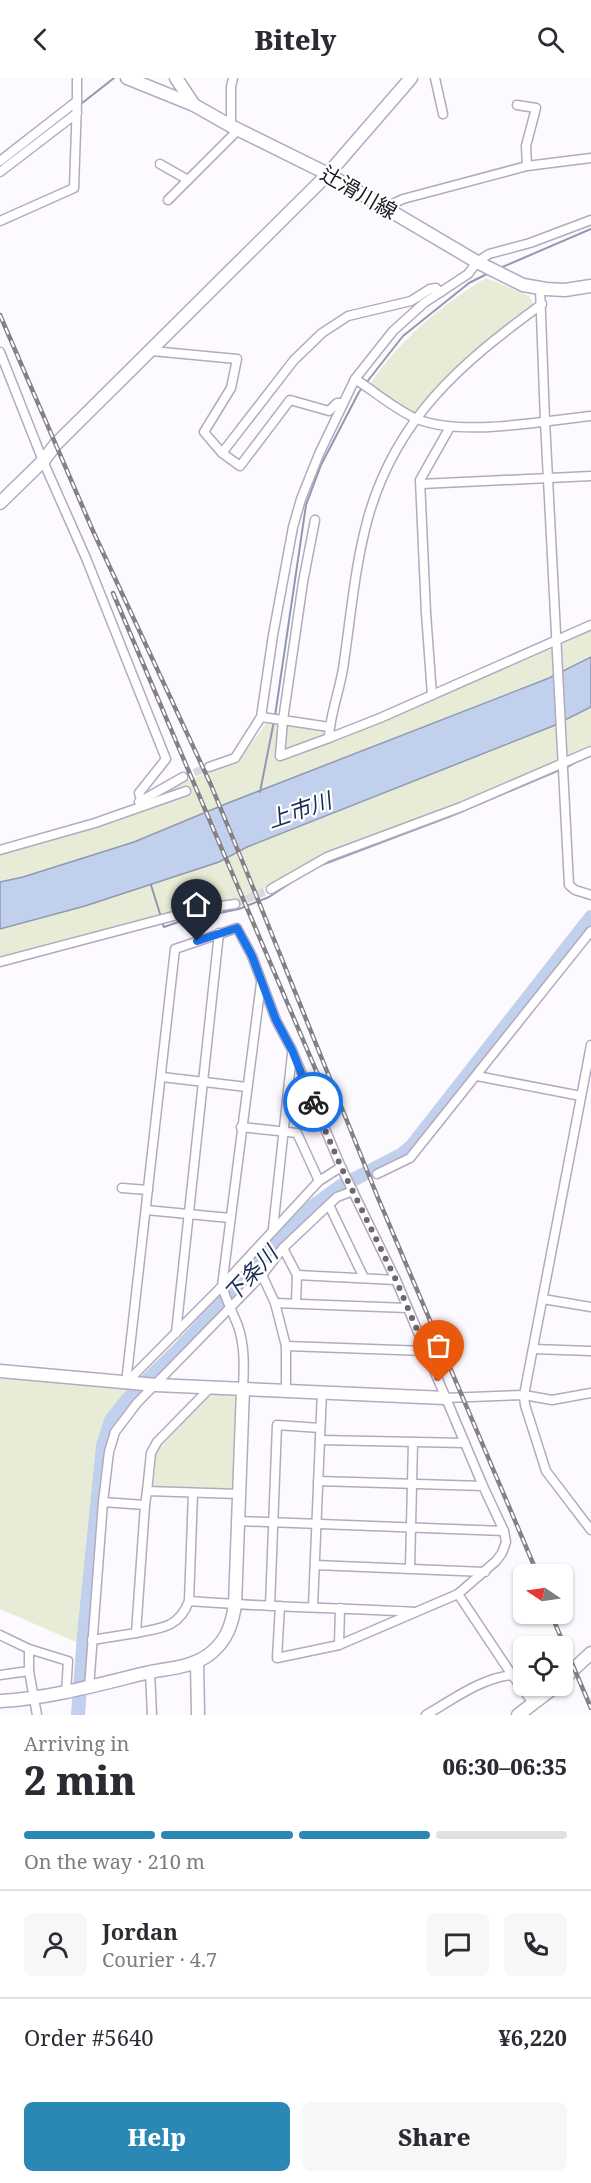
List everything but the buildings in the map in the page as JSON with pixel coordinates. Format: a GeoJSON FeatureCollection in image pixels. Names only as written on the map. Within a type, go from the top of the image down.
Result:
{"type":"FeatureCollection","features":[{"type":"Feature","properties":{"kind":"street"},"geometry":{"type":"LineString","coordinates":[[0,221],[74,188],[77,78]]}},
{"type":"Feature","properties":{"kind":"street","name":"辻滑川線"},"geometry":{"type":"LineString","coordinates":[[127,78],[194,105],[328,174],[479,263],[524,285],[565,290],[591,286]]}},
{"type":"Feature","properties":{"kind":"street"},"geometry":{"type":"LineString","coordinates":[[177,78],[194,105]]}},
{"type":"Feature","properties":{"kind":"street"},"geometry":{"type":"LineString","coordinates":[[168,200],[235,127],[231,87],[233,78]]}},
{"type":"Feature","properties":{"kind":"street"},"geometry":{"type":"LineString","coordinates":[[0,503],[56,444],[328,174],[411,78]]}},
{"type":"Feature","properties":{"kind":"street"},"geometry":{"type":"LineString","coordinates":[[435,78],[443,114]]}},
{"type":"Feature","properties":{"kind":"street"},"geometry":{"type":"LineString","coordinates":[[0,161],[77,100]]}},
{"type":"Feature","properties":{"kind":"street"},"geometry":{"type":"LineString","coordinates":[[517,105],[536,108],[526,146],[527,166]]}},
{"type":"Feature","properties":{"kind":"street"},"geometry":{"type":"LineString","coordinates":[[0,172],[77,113]]}},
{"type":"Feature","properties":{"kind":"street"},"geometry":{"type":"LineString","coordinates":[[386,207],[403,199],[527,166],[591,158]]}},
{"type":"Feature","properties":{"kind":"street"},"geometry":{"type":"LineString","coordinates":[[160,164],[188,180]]}},
{"type":"Feature","properties":{"kind":"street"},"geometry":{"type":"LineString","coordinates":[[209,767],[235,758],[261,717],[293,527],[319,454],[355,379],[393,331],[424,303],[468,274],[489,254],[530,243],[591,220]]}},
{"type":"Feature","properties":{"kind":"street"},"geometry":{"type":"LineString","coordinates":[[222,453],[294,360],[322,333],[348,316],[411,301],[430,289],[436,288],[441,292]]}},
{"type":"Feature","properties":{"kind":"street"},"geometry":{"type":"LineString","coordinates":[[540,288],[569,885],[575,890],[591,895]]}},
{"type":"Feature","properties":{"kind":"street"},"geometry":{"type":"LineString","coordinates":[[329,738],[329,727],[344,664],[352,599],[368,519],[384,473],[415,418],[448,380],[478,352],[542,304]]}},
{"type":"Feature","properties":{"kind":"street"},"geometry":{"type":"LineString","coordinates":[[152,351],[237,359],[231,388],[204,432],[222,453],[240,466],[290,400],[329,411],[337,403],[343,403]]}},
{"type":"Feature","properties":{"kind":"street"},"geometry":{"type":"LineString","coordinates":[[0,352],[43,460],[86,558],[166,759],[139,793],[141,800]]}},
{"type":"Feature","properties":{"kind":"street"},"geometry":{"type":"LineString","coordinates":[[355,379],[415,418],[450,427],[481,427],[591,416]]}},
{"type":"Feature","properties":{"kind":"street"},"geometry":{"type":"LineString","coordinates":[[432,696],[420,480],[450,427]]}},
{"type":"Feature","properties":{"kind":"street"},"geometry":{"type":"LineString","coordinates":[[421,484],[591,476]]}},
{"type":"Feature","properties":{"kind":"street"},"geometry":{"type":"LineString","coordinates":[[315,520],[303,582],[280,756],[432,696],[557,643],[591,625]]}},
{"type":"Feature","properties":{"kind":"street"},"geometry":{"type":"LineString","coordinates":[[261,717],[329,727]]}},
{"type":"Feature","properties":{"kind":"street"},"geometry":{"type":"LineString","coordinates":[[271,889],[327,857],[461,807],[591,751]]}},
{"type":"Feature","properties":{"kind":"street"},"geometry":{"type":"LineString","coordinates":[[127,812],[141,800],[183,777]]}},
{"type":"Feature","properties":{"kind":"street"},"geometry":{"type":"LineString","coordinates":[[0,850],[127,812],[186,791]]}},
{"type":"Feature","properties":{"kind":"street"},"geometry":{"type":"LineString","coordinates":[[0,962],[200,909],[235,904]]}},
{"type":"Feature","properties":{"kind":"street"},"geometry":{"type":"LineString","coordinates":[[129,1383],[175,949],[237,928],[252,956],[276,1020],[292,1050],[342,1169],[396,1280],[504,1532],[506,1542],[502,1553],[458,1594],[339,1645],[277,1658],[273,1522],[277,1425],[320,1428]]}},
{"type":"Feature","properties":{"kind":"street"},"geometry":{"type":"LineString","coordinates":[[377,1174],[410,1158],[591,931]]}},
{"type":"Feature","properties":{"kind":"street"},"geometry":{"type":"LineString","coordinates":[[176,1333],[219,933]]}},
{"type":"Feature","properties":{"kind":"street"},"geometry":{"type":"LineString","coordinates":[[0,1701],[34,1699],[77,1691],[150,1672],[197,1663],[224,1641],[232,1624],[239,1521],[244,1351],[238,1327],[222,1288],[261,983]]}},
{"type":"Feature","properties":{"kind":"street"},"geometry":{"type":"LineString","coordinates":[[591,1045],[524,1395],[525,1405],[546,1471],[591,1530]]}},
{"type":"Feature","properties":{"kind":"street"},"geometry":{"type":"LineString","coordinates":[[273,1229],[292,1050]]}},
{"type":"Feature","properties":{"kind":"street"},"geometry":{"type":"LineString","coordinates":[[477,1076],[581,1096]]}},
{"type":"Feature","properties":{"kind":"street"},"geometry":{"type":"LineString","coordinates":[[162,1077],[247,1087]]}},
{"type":"Feature","properties":{"kind":"street"},"geometry":{"type":"LineString","coordinates":[[241,1127],[297,1133],[319,1181]]}},
{"type":"Feature","properties":{"kind":"street"},"geometry":{"type":"LineString","coordinates":[[129,1383],[222,1288],[273,1229],[319,1181],[342,1169]]}},
{"type":"Feature","properties":{"kind":"street"},"geometry":{"type":"LineString","coordinates":[[122,1188],[148,1190]]}},
{"type":"Feature","properties":{"kind":"street"},"geometry":{"type":"LineString","coordinates":[[77,1691],[92,1640],[103,1502],[115,1432],[152,1385],[261,1275],[283,1248],[337,1197],[352,1188]]}},
{"type":"Feature","properties":{"kind":"street"},"geometry":{"type":"LineString","coordinates":[[329,1205],[364,1278]]}},
{"type":"Feature","properties":{"kind":"street"},"geometry":{"type":"LineString","coordinates":[[146,1210],[230,1218]]}},
{"type":"Feature","properties":{"kind":"street"},"geometry":{"type":"LineString","coordinates":[[283,1248],[297,1275],[296,1303]]}},
{"type":"Feature","properties":{"kind":"street"},"geometry":{"type":"LineString","coordinates":[[261,1275],[275,1303],[286,1346],[286,1390]]}},
{"type":"Feature","properties":{"kind":"street"},"geometry":{"type":"LineString","coordinates":[[297,1275],[396,1280]]}},
{"type":"Feature","properties":{"kind":"street"},"geometry":{"type":"LineString","coordinates":[[543,1299],[591,1307]]}},
{"type":"Feature","properties":{"kind":"street"},"geometry":{"type":"LineString","coordinates":[[275,1303],[407,1308]]}},
{"type":"Feature","properties":{"kind":"street"},"geometry":{"type":"LineString","coordinates":[[286,1346],[426,1351]]}},
{"type":"Feature","properties":{"kind":"street"},"geometry":{"type":"LineString","coordinates":[[533,1349],[591,1351]]}},
{"type":"Feature","properties":{"kind":"street"},"geometry":{"type":"LineString","coordinates":[[0,1371],[152,1385],[445,1398],[524,1395],[552,1400],[591,1393]]}},
{"type":"Feature","properties":{"kind":"street"},"geometry":{"type":"LineString","coordinates":[[136,1633],[151,1453],[157,1442],[210,1388]]}},
{"type":"Feature","properties":{"kind":"street"},"geometry":{"type":"LineString","coordinates":[[313,1606],[322,1391]]}},
{"type":"Feature","properties":{"kind":"street"},"geometry":{"type":"LineString","coordinates":[[320,1440],[465,1443]]}},
{"type":"Feature","properties":{"kind":"street"},"geometry":{"type":"LineString","coordinates":[[410,1568],[413,1442]]}},
{"type":"Feature","properties":{"kind":"street"},"geometry":{"type":"LineString","coordinates":[[318,1481],[483,1486]]}},
{"type":"Feature","properties":{"kind":"street"},"geometry":{"type":"LineString","coordinates":[[147,1491],[239,1494]]}},
{"type":"Feature","properties":{"kind":"street"},"geometry":{"type":"LineString","coordinates":[[92,1640],[173,1625],[180,1617],[189,1601],[193,1493]]}},
{"type":"Feature","properties":{"kind":"street"},"geometry":{"type":"LineString","coordinates":[[103,1502],[145,1505]]}},
{"type":"Feature","properties":{"kind":"street"},"geometry":{"type":"LineString","coordinates":[[239,1521],[504,1532]]}},
{"type":"Feature","properties":{"kind":"street"},"geometry":{"type":"LineString","coordinates":[[315,1565],[484,1572]]}},
{"type":"Feature","properties":{"kind":"street"},"geometry":{"type":"LineString","coordinates":[[458,1594],[512,1676],[534,1704]]}},
{"type":"Feature","properties":{"kind":"street"},"geometry":{"type":"LineString","coordinates":[[189,1601],[418,1612]]}},
{"type":"Feature","properties":{"kind":"street"},"geometry":{"type":"LineString","coordinates":[[339,1645],[340,1608]]}},
{"type":"Feature","properties":{"kind":"street"},"geometry":{"type":"LineString","coordinates":[[0,1635],[68,1661],[77,1691]]}},
{"type":"Feature","properties":{"kind":"street"},"geometry":{"type":"LineString","coordinates":[[29,1648],[29,1671],[37,1715]]}},
{"type":"Feature","properties":{"kind":"street"},"geometry":{"type":"LineString","coordinates":[[573,1670],[591,1653]]}},
{"type":"Feature","properties":{"kind":"street"},"geometry":{"type":"LineString","coordinates":[[197,1663],[198,1715]]}},
{"type":"Feature","properties":{"kind":"street"},"geometry":{"type":"LineString","coordinates":[[0,1675],[29,1671]]}},
{"type":"Feature","properties":{"kind":"street"},"geometry":{"type":"LineString","coordinates":[[150,1672],[152,1715]]}},
{"type":"Feature","properties":{"kind":"street"},"geometry":{"type":"LineString","coordinates":[[426,1715],[476,1686],[512,1676]]}},
{"type":"Feature","properties":{"kind":"street"},"geometry":{"type":"LineString","coordinates":[[518,1715],[544,1696]]}},
{"type":"Feature","properties":{"kind":"green space"},"geometry":{"type":"Polygon","coordinates":[[[486,278],[529,296],[534,305],[415,415],[369,385],[394,353],[436,312],[486,278]]]}},
{"type":"Feature","properties":{"kind":"green space"},"geometry":{"type":"Polygon","coordinates":[[[591,629],[591,657],[549,677],[134,842],[0,882],[0,854],[127,816],[177,784],[237,763],[267,722],[336,731],[407,710],[569,641],[591,629]]]}},
{"type":"Feature","properties":{"kind":"green space"},"geometry":{"type":"Polygon","coordinates":[[[591,707],[591,745],[456,804],[329,852],[237,901],[185,907],[68,943],[0,960],[0,929],[219,862],[247,847],[553,726],[591,707]]]}},
{"type":"Feature","properties":{"kind":"green space"},"geometry":{"type":"Polygon","coordinates":[[[0,1371],[128,1388],[127,1400],[111,1420],[103,1446],[83,1645],[0,1609],[0,1371]]]}},
{"type":"Feature","properties":{"kind":"green space"},"geometry":{"type":"Polygon","coordinates":[[[211,1392],[239,1394],[233,1489],[152,1486],[157,1451],[211,1392]]]}},
{"type":"Feature","properties":{"kind":"water","name":"上市川"},"geometry":{"type":"Polygon","coordinates":[[[591,657],[591,707],[553,726],[247,847],[219,862],[85,906],[0,929],[0,882],[134,842],[549,678],[591,657]]]}},
{"type":"Feature","properties":{"kind":"waterway"},"geometry":{"type":"LineString","coordinates":[[81,104],[114,78]]}},
{"type":"Feature","properties":{"kind":"waterway"},"geometry":{"type":"LineString","coordinates":[[45,131],[74,109]]}},
{"type":"Feature","properties":{"kind":"waterway"},"geometry":{"type":"LineString","coordinates":[[500,268],[591,229]]}},
{"type":"Feature","properties":{"kind":"waterway"},"geometry":{"type":"LineString","coordinates":[[275,716],[306,505],[321,465],[359,392],[403,336],[469,283],[489,273]]}},
{"type":"Feature","properties":{"kind":"waterway"},"geometry":{"type":"LineString","coordinates":[[260,792],[274,721]]}},
{"type":"Feature","properties":{"kind":"waterway"},"geometry":{"type":"LineString","coordinates":[[567,767],[580,760]]}},
{"type":"Feature","properties":{"kind":"waterway"},"geometry":{"type":"LineString","coordinates":[[319,866],[451,816],[562,769]]}},
{"type":"Feature","properties":{"kind":"waterway"},"geometry":{"type":"LineString","coordinates":[[162,923],[164,927],[201,914],[210,915],[239,909],[269,897],[301,876]]}},
{"type":"Feature","properties":{"kind":"waterway"},"geometry":{"type":"LineString","coordinates":[[151,885],[161,917]]}},
{"type":"Feature","properties":{"kind":"waterway","name":"下条川"},"geometry":{"type":"LineString","coordinates":[[78,1715],[103,1446],[111,1420],[127,1400],[180,1348],[312,1207],[341,1186],[401,1155],[411,1147],[591,917]]}},
{"type":"Feature","properties":{"kind":"tunnel"},"geometry":{"type":"LineString","coordinates":[[183,777],[209,767]]}},
{"type":"Feature","properties":{"kind":"tunnel"},"geometry":{"type":"LineString","coordinates":[[235,904],[271,889]]}},
{"type":"Feature","properties":{"kind":"railway"},"geometry":{"type":"LineString","coordinates":[[0,315],[93,531],[211,785],[378,1198],[533,1564]]}},
{"type":"Feature","properties":{"kind":"railway"},"geometry":{"type":"LineString","coordinates":[[113,593],[329,1101]]}},
{"type":"Feature","properties":{"kind":"railway"},"geometry":{"type":"LineString","coordinates":[[555,1624],[591,1708]]}},
{"type":"Feature","properties":{"kind":"way so far"},"geometry":{"type":"LineString","coordinates":[[313,1102],[341,1167],[396,1280],[439,1382]]}},
{"type":"Feature","properties":{"kind":"route"},"geometry":{"type":"LineString","coordinates":[[197,941],[237,928],[252,956],[276,1020],[292,1050],[313,1102]]}}]}
